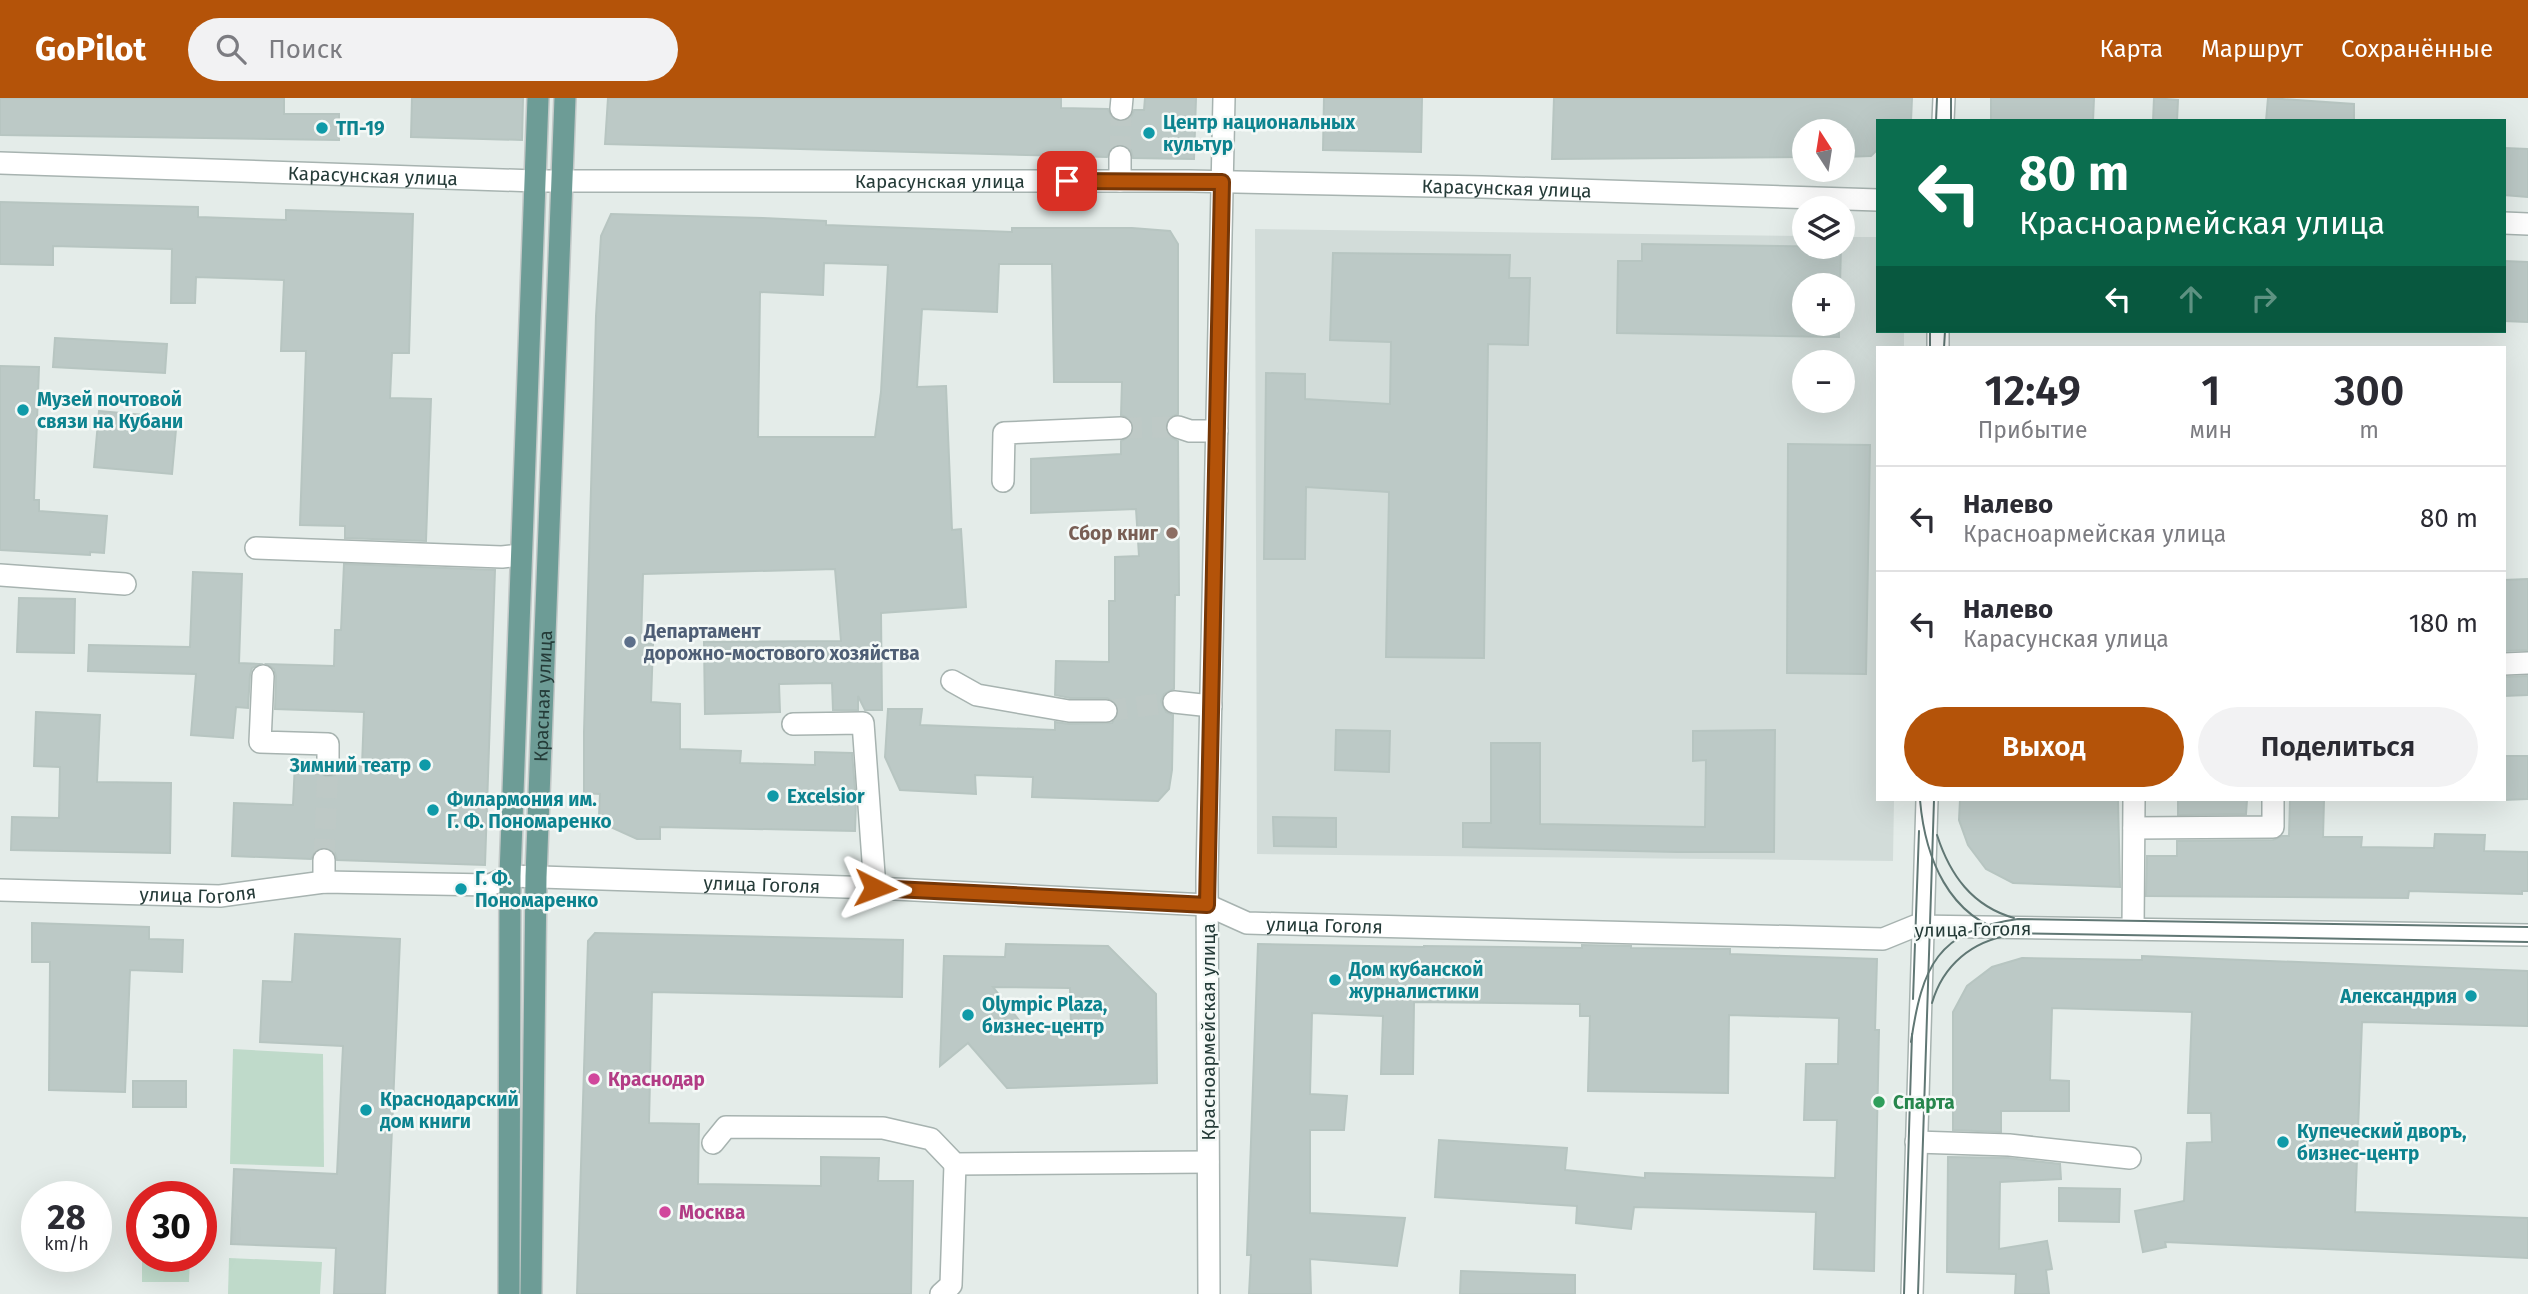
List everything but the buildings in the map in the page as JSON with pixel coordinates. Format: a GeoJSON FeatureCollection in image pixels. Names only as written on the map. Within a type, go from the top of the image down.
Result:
{"type":"FeatureCollection","features":[{"type":"Feature","properties":{"kind":"main road","name":"Красная улица"},"geometry":{"type":"LineString","coordinates":[[509,1294],[510,876],[538,98]]}},
{"type":"Feature","properties":{"kind":"main road","name":"Красная улица"},"geometry":{"type":"LineString","coordinates":[[531,1294],[536,877],[565,98]]}},
{"type":"Feature","properties":{"kind":"street","name":"Красноармейская улица"},"geometry":{"type":"LineString","coordinates":[[1209,1294],[1207,905],[1224,98]]}},
{"type":"Feature","properties":{"kind":"street"},"geometry":{"type":"LineString","coordinates":[[1944,98],[1944,119]]}},
{"type":"Feature","properties":{"kind":"street"},"geometry":{"type":"LineString","coordinates":[[1120,157],[1120,181]]}},
{"type":"Feature","properties":{"kind":"street","name":"Карасунская улица"},"geometry":{"type":"LineString","coordinates":[[0,163],[535,181],[1222,182],[1482,187],[1876,200]]}},
{"type":"Feature","properties":{"kind":"street"},"geometry":{"type":"LineString","coordinates":[[2506,223],[2528,224]]}},
{"type":"Feature","properties":{"kind":"street"},"geometry":{"type":"LineString","coordinates":[[1178,427],[1190,431],[1217,431]]}},
{"type":"Feature","properties":{"kind":"street"},"geometry":{"type":"LineString","coordinates":[[1003,481],[1004,433],[1121,428]]}},
{"type":"Feature","properties":{"kind":"street"},"geometry":{"type":"LineString","coordinates":[[256,548],[502,557],[521,555]]}},
{"type":"Feature","properties":{"kind":"street"},"geometry":{"type":"LineString","coordinates":[[0,575],[125,584]]}},
{"type":"Feature","properties":{"kind":"street"},"geometry":{"type":"LineString","coordinates":[[2506,664],[2528,663]]}},
{"type":"Feature","properties":{"kind":"street"},"geometry":{"type":"LineString","coordinates":[[263,676],[260,742],[328,744],[328,764]]}},
{"type":"Feature","properties":{"kind":"street"},"geometry":{"type":"LineString","coordinates":[[953,681],[977,695],[1069,711],[1106,711]]}},
{"type":"Feature","properties":{"kind":"street"},"geometry":{"type":"LineString","coordinates":[[1174,702],[1211,706]]}},
{"type":"Feature","properties":{"kind":"street"},"geometry":{"type":"LineString","coordinates":[[793,724],[863,723],[875,888]]}},
{"type":"Feature","properties":{"kind":"street"},"geometry":{"type":"LineString","coordinates":[[1912,1294],[1927,801]]}},
{"type":"Feature","properties":{"kind":"street"},"geometry":{"type":"LineString","coordinates":[[2133,929],[2134,801]]}},
{"type":"Feature","properties":{"kind":"street"},"geometry":{"type":"LineString","coordinates":[[2134,828],[2273,827],[2273,801]]}},
{"type":"Feature","properties":{"kind":"street"},"geometry":{"type":"LineString","coordinates":[[324,860],[324,882]]}},
{"type":"Feature","properties":{"kind":"street","name":"улица Гоголя"},"geometry":{"type":"LineString","coordinates":[[0,890],[219,896],[324,882],[490,886],[510,876],[875,888],[1207,905],[1247,923],[1275,924],[1883,939],[1915,926],[2528,935]]}},
{"type":"Feature","properties":{"kind":"street"},"geometry":{"type":"LineString","coordinates":[[713,1143],[726,1127],[883,1128],[931,1139],[955,1164],[951,1285],[942,1294]]}},
{"type":"Feature","properties":{"kind":"street"},"geometry":{"type":"LineString","coordinates":[[1916,1142],[2009,1145],[2130,1158]]}},
{"type":"Feature","properties":{"kind":"street"},"geometry":{"type":"LineString","coordinates":[[955,1164],[1208,1162]]}},
{"type":"Feature","properties":{"kind":"shaded area"},"geometry":{"type":"Polygon","coordinates":[[[1255,229],[1792,236],[1792,259],[1855,259],[1855,237],[1876,237],[1876,333],[1904,333],[1904,346],[1876,346],[1876,801],[1894,801],[1893,861],[1257,854],[1255,229]]]}},
{"type":"Feature","properties":{"kind":"green space"},"geometry":{"type":"Polygon","coordinates":[[[233,1049],[323,1054],[324,1167],[230,1164],[233,1049]]]}},
{"type":"Feature","properties":{"kind":"green space"},"geometry":{"type":"Polygon","coordinates":[[[229,1258],[322,1262],[320,1294],[228,1294],[229,1258]]]}},
{"type":"Feature","properties":{"kind":"green space"},"geometry":{"type":"Polygon","coordinates":[[[142,1272],[189,1272],[189,1282],[142,1282],[142,1272]]]}},
{"type":"Feature","properties":{"kind":"tunnel"},"geometry":{"type":"LineString","coordinates":[[1120,157],[1121,109]]}},
{"type":"Feature","properties":{"kind":"tunnel"},"geometry":{"type":"LineString","coordinates":[[1121,428],[1178,427]]}},
{"type":"Feature","properties":{"kind":"tunnel"},"geometry":{"type":"LineString","coordinates":[[1106,711],[1174,702]]}},
{"type":"Feature","properties":{"kind":"tunnel"},"geometry":{"type":"LineString","coordinates":[[324,860],[328,764]]}},
{"type":"Feature","properties":{"kind":"tram line"},"geometry":{"type":"LineString","coordinates":[[1936,119],[1937,98]]}},
{"type":"Feature","properties":{"kind":"tram line"},"geometry":{"type":"LineString","coordinates":[[1951,98],[1951,119]]}},
{"type":"Feature","properties":{"kind":"tram line"},"geometry":{"type":"LineString","coordinates":[[1930,333],[1930,346]]}},
{"type":"Feature","properties":{"kind":"tram line"},"geometry":{"type":"LineString","coordinates":[[1944,346],[1945,333]]}},
{"type":"Feature","properties":{"kind":"tram line"},"geometry":{"type":"LineString","coordinates":[[1920,801],[1927,843],[1943,882],[1955,899],[1970,913],[1988,925],[2009,933],[2528,942]]}},
{"type":"Feature","properties":{"kind":"tram line"},"geometry":{"type":"LineString","coordinates":[[1918,1294],[1934,801]]}},
{"type":"Feature","properties":{"kind":"tram line"},"geometry":{"type":"LineString","coordinates":[[1913,999],[1919,831]]}},
{"type":"Feature","properties":{"kind":"tram line"},"geometry":{"type":"LineString","coordinates":[[1937,835],[1942,850],[1965,887],[1986,906],[2014,918]]}},
{"type":"Feature","properties":{"kind":"tram line"},"geometry":{"type":"LineString","coordinates":[[1911,1042],[1921,993],[1928,973],[1938,957],[1951,943],[1969,932],[1991,924],[2018,919],[2528,927]]}},
{"type":"Feature","properties":{"kind":"tram line"},"geometry":{"type":"LineString","coordinates":[[1932,1003],[1943,977],[1961,957],[1984,943],[2011,935]]}},
{"type":"Feature","properties":{"kind":"tram line"},"geometry":{"type":"LineString","coordinates":[[1904,1294],[1912,1034]]}},
{"type":"Feature","properties":{"kind":"place","name":"ТП-19"},"geometry":{"type":"Point","coordinates":[322,128]}},
{"type":"Feature","properties":{"kind":"place","name":"Центр национальных культур"},"geometry":{"type":"Point","coordinates":[1149,133]}},
{"type":"Feature","properties":{"kind":"place","name":"Музей почтовой связи на Кубани"},"geometry":{"type":"Point","coordinates":[23,410]}},
{"type":"Feature","properties":{"kind":"place","name":"Сбор книг"},"geometry":{"type":"Point","coordinates":[1172,533]}},
{"type":"Feature","properties":{"kind":"place","name":"Департамент дорожно-мостового хозяйства"},"geometry":{"type":"Point","coordinates":[630,642]}},
{"type":"Feature","properties":{"kind":"place","name":"Зимний театр"},"geometry":{"type":"Point","coordinates":[425,765]}},
{"type":"Feature","properties":{"kind":"place","name":"Excelsior"},"geometry":{"type":"Point","coordinates":[773,796]}},
{"type":"Feature","properties":{"kind":"place","name":"Филармония им. Г. Ф. Пономаренко"},"geometry":{"type":"Point","coordinates":[433,810]}},
{"type":"Feature","properties":{"kind":"place","name":"Г. Ф. Пономаренко"},"geometry":{"type":"Point","coordinates":[461,889]}},
{"type":"Feature","properties":{"kind":"place","name":"Дом кубанской журналистики"},"geometry":{"type":"Point","coordinates":[1335,980]}},
{"type":"Feature","properties":{"kind":"place","name":"Александрия"},"geometry":{"type":"Point","coordinates":[2471,996]}},
{"type":"Feature","properties":{"kind":"place","name":"Olympic Plaza, бизнес-центр"},"geometry":{"type":"Point","coordinates":[968,1015]}},
{"type":"Feature","properties":{"kind":"place","name":"Краснодар"},"geometry":{"type":"Point","coordinates":[594,1079]}},
{"type":"Feature","properties":{"kind":"place","name":"Спарта"},"geometry":{"type":"Point","coordinates":[1879,1102]}},
{"type":"Feature","properties":{"kind":"place","name":"Краснодарский дом книги"},"geometry":{"type":"Point","coordinates":[366,1110]}},
{"type":"Feature","properties":{"kind":"place","name":"Купеческий дворъ, бизнес-центр"},"geometry":{"type":"Point","coordinates":[2283,1142]}},
{"type":"Feature","properties":{"kind":"place","name":"Москва"},"geometry":{"type":"Point","coordinates":[665,1212]}},
{"type":"Feature","properties":{"kind":"route"},"geometry":{"type":"LineString","coordinates":[[875,888],[1207,905],[1222,182],[1067,181]]}}]}
